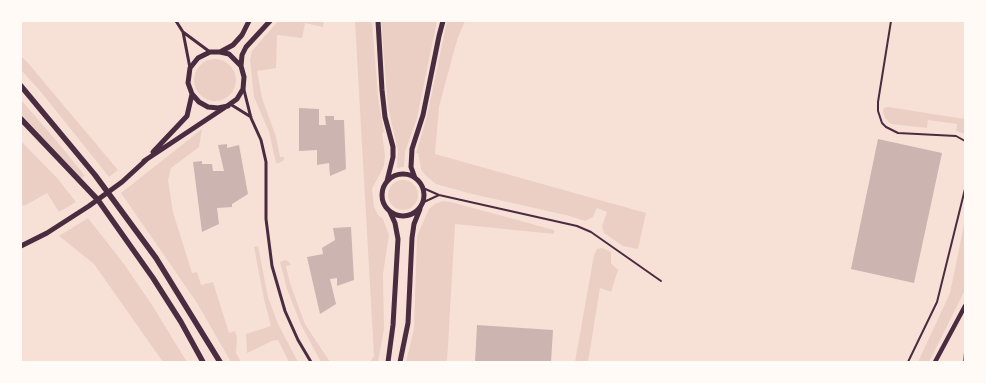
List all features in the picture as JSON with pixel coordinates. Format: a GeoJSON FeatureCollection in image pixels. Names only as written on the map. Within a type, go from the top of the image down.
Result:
{"type":"FeatureCollection","features":[{"type":"Feature","properties":{"kind":"highway"},"geometry":{"type":"LineString","coordinates":[[21,86],[95,175],[156,258],[220,362]]}},
{"type":"Feature","properties":{"kind":"highway"},"geometry":{"type":"LineString","coordinates":[[21,119],[98,200],[153,278],[181,322],[203,362]]}},
{"type":"Feature","properties":{"kind":"main road"},"geometry":{"type":"LineString","coordinates":[[220,52],[233,45],[242,35],[249,21]]}},
{"type":"Feature","properties":{"kind":"main road"},"geometry":{"type":"LineString","coordinates":[[144,161],[237,99],[243,89],[242,55],[246,47],[270,21]]}},
{"type":"Feature","properties":{"kind":"main road"},"geometry":{"type":"LineString","coordinates":[[378,21],[385,117],[393,147],[393,157],[382,194],[383,201],[395,223],[398,239],[393,325],[388,362]]}},
{"type":"Feature","properties":{"kind":"main road"},"geometry":{"type":"LineString","coordinates":[[415,178],[412,167],[412,149],[421,126],[443,21]]}},
{"type":"Feature","properties":{"kind":"main road"},"geometry":{"type":"LineString","coordinates":[[229,105],[218,108],[208,107],[199,102],[192,94],[188,83],[190,68],[198,58],[210,52],[228,54],[241,66]]}},
{"type":"Feature","properties":{"kind":"main road"},"geometry":{"type":"LineString","coordinates":[[21,246],[90,206],[122,182],[187,116],[192,94]]}},
{"type":"Feature","properties":{"kind":"main road"},"geometry":{"type":"LineString","coordinates":[[387,181],[393,176],[408,174],[415,178],[423,188],[424,202],[414,224],[412,238],[408,323],[400,362]]}},
{"type":"Feature","properties":{"kind":"main road"},"geometry":{"type":"LineString","coordinates":[[390,212],[402,217],[415,213],[420,209]]}},
{"type":"Feature","properties":{"kind":"main road"},"geometry":{"type":"LineString","coordinates":[[935,362],[965,306]]}},
{"type":"Feature","properties":{"kind":"street"},"geometry":{"type":"LineString","coordinates":[[176,21],[182,32],[190,68]]}},
{"type":"Feature","properties":{"kind":"street"},"geometry":{"type":"LineString","coordinates":[[182,32],[210,52]]}},
{"type":"Feature","properties":{"kind":"street"},"geometry":{"type":"LineString","coordinates":[[243,89],[261,140],[266,162],[266,219],[272,266],[285,311],[298,340],[311,362]]}},
{"type":"Feature","properties":{"kind":"street"},"geometry":{"type":"LineString","coordinates":[[229,105],[252,118]]}},
{"type":"Feature","properties":{"kind":"lane"},"geometry":{"type":"LineString","coordinates":[[891,21],[878,102],[878,111],[882,122],[886,127],[898,133],[956,136],[965,141]]}},
{"type":"Feature","properties":{"kind":"lane"},"geometry":{"type":"LineString","coordinates":[[423,188],[438,195],[577,226],[591,232],[661,281]]}},
{"type":"Feature","properties":{"kind":"lane"},"geometry":{"type":"LineString","coordinates":[[908,362],[938,302],[965,189]]}},
{"type":"Feature","properties":{"kind":"lane"},"geometry":{"type":"LineString","coordinates":[[424,202],[438,195]]}},
{"type":"Feature","properties":{"kind":"shaded area"},"geometry":{"type":"Polygon","coordinates":[[[278,21],[324,21],[323,27],[305,23],[302,38],[277,35],[276,68],[257,71],[262,98],[276,137],[280,157],[284,157],[284,160],[276,163],[269,132],[254,97],[250,60],[252,51],[278,21]]]}},
{"type":"Feature","properties":{"kind":"shaded area"},"geometry":{"type":"Polygon","coordinates":[[[355,21],[372,21],[378,97],[384,132],[382,133],[385,155],[384,166],[372,189],[374,207],[378,215],[383,219],[389,235],[383,274],[384,329],[378,362],[370,362],[374,356],[355,21]]]}},
{"type":"Feature","properties":{"kind":"shaded area"},"geometry":{"type":"Polygon","coordinates":[[[381,21],[437,21],[417,118],[405,152],[404,167],[397,168],[398,151],[388,107],[381,21]]]}},
{"type":"Feature","properties":{"kind":"shaded area"},"geometry":{"type":"Polygon","coordinates":[[[447,21],[465,21],[457,40],[439,107],[435,154],[646,213],[638,249],[623,246],[604,233],[602,226],[607,212],[597,208],[593,217],[585,221],[436,184],[425,175],[421,169],[418,153],[416,153],[427,116],[447,21]]]}},
{"type":"Feature","properties":{"kind":"shaded area"},"geometry":{"type":"Polygon","coordinates":[[[21,56],[118,170],[109,177],[21,70],[21,56]]]}},
{"type":"Feature","properties":{"kind":"shaded area"},"geometry":{"type":"Polygon","coordinates":[[[215,59],[230,65],[236,80],[230,95],[215,101],[200,95],[194,80],[200,65],[215,59]]]}},
{"type":"Feature","properties":{"kind":"shaded area"},"geometry":{"type":"Polygon","coordinates":[[[21,100],[85,176],[81,178],[21,114],[21,100]]]}},
{"type":"Feature","properties":{"kind":"shaded area"},"geometry":{"type":"Polygon","coordinates":[[[888,107],[965,119],[965,134],[956,131],[957,124],[928,120],[927,128],[891,124],[885,118],[883,112],[884,108],[888,107]]]}},
{"type":"Feature","properties":{"kind":"shaded area"},"geometry":{"type":"Polygon","coordinates":[[[202,129],[199,147],[171,168],[168,180],[173,212],[192,273],[197,272],[201,285],[213,282],[229,333],[235,331],[237,338],[236,353],[241,362],[231,362],[197,303],[121,193],[202,129]]]}},
{"type":"Feature","properties":{"kind":"shaded area"},"geometry":{"type":"Polygon","coordinates":[[[21,141],[58,179],[76,202],[59,212],[47,193],[24,206],[21,203],[21,141]]]}},
{"type":"Feature","properties":{"kind":"shaded area"},"geometry":{"type":"Polygon","coordinates":[[[403,180],[414,184],[418,195],[414,206],[403,210],[392,206],[388,195],[392,184],[403,180]]]}},
{"type":"Feature","properties":{"kind":"shaded area"},"geometry":{"type":"Polygon","coordinates":[[[443,201],[554,230],[554,234],[455,224],[447,362],[406,362],[414,329],[417,236],[429,209],[443,201]]]}},
{"type":"Feature","properties":{"kind":"shaded area"},"geometry":{"type":"Polygon","coordinates":[[[88,218],[124,264],[187,362],[163,362],[94,264],[59,236],[88,218]]]}},
{"type":"Feature","properties":{"kind":"shaded area"},"geometry":{"type":"Polygon","coordinates":[[[965,220],[965,290],[929,362],[918,362],[950,293],[965,220]]]}},
{"type":"Feature","properties":{"kind":"shaded area"},"geometry":{"type":"Polygon","coordinates":[[[258,246],[268,297],[278,324],[298,362],[289,362],[278,340],[247,353],[246,334],[271,326],[254,247],[258,246]]]}},
{"type":"Feature","properties":{"kind":"shaded area"},"geometry":{"type":"Polygon","coordinates":[[[602,248],[611,252],[611,263],[618,270],[611,292],[600,288],[588,362],[575,362],[594,255],[597,249],[602,248]]]}},
{"type":"Feature","properties":{"kind":"shaded area"},"geometry":{"type":"Polygon","coordinates":[[[285,260],[291,265],[286,266],[290,283],[305,324],[330,362],[321,362],[301,325],[287,289],[280,262],[285,260]]]}},
{"type":"Feature","properties":{"kind":"building"},"geometry":{"type":"Polygon","coordinates":[[[299,108],[319,109],[319,125],[326,125],[325,116],[334,116],[334,120],[344,120],[346,169],[330,176],[329,163],[317,165],[317,150],[299,151],[299,108]]]}},
{"type":"Feature","properties":{"kind":"building"},"geometry":{"type":"Polygon","coordinates":[[[878,139],[942,153],[914,283],[851,269],[878,139]]]}},
{"type":"Feature","properties":{"kind":"building"},"geometry":{"type":"Polygon","coordinates":[[[227,144],[227,148],[239,145],[248,194],[232,204],[232,207],[217,208],[219,224],[202,232],[193,162],[202,161],[202,164],[212,164],[213,171],[224,171],[218,145],[227,144]]]}},
{"type":"Feature","properties":{"kind":"building"},"geometry":{"type":"Polygon","coordinates":[[[351,227],[354,280],[337,286],[337,278],[330,279],[336,304],[320,314],[307,257],[323,254],[322,248],[335,240],[333,228],[351,227]]]}},
{"type":"Feature","properties":{"kind":"building"},"geometry":{"type":"Polygon","coordinates":[[[477,325],[553,330],[551,362],[475,362],[477,325]]]}},
{"type":"Feature","properties":{"kind":"railway"},"geometry":{"type":"LineString","coordinates":[[964,362],[965,354]]}}]}
